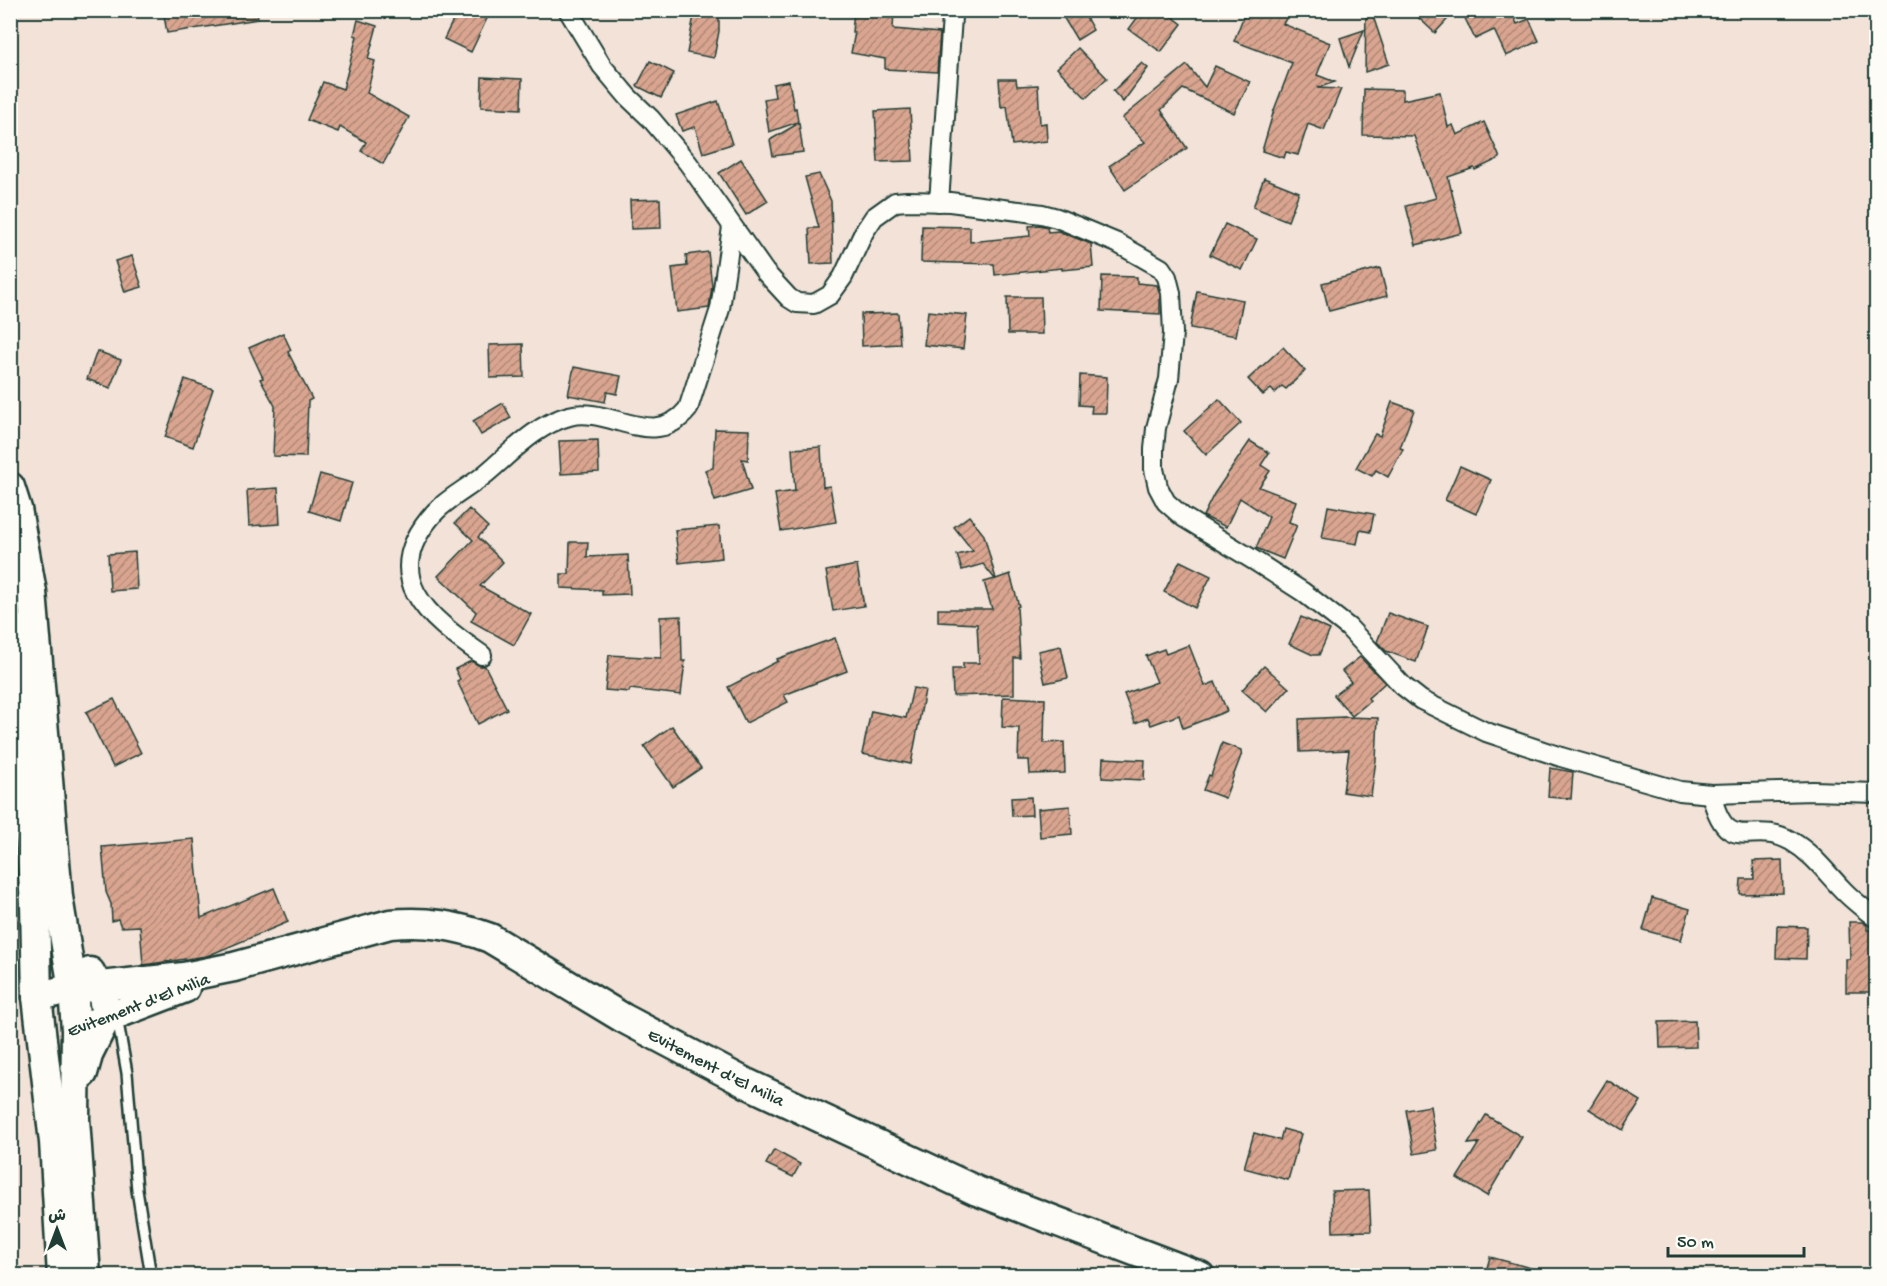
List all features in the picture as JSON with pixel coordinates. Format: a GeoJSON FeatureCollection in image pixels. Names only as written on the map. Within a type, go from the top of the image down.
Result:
{"type":"FeatureCollection","features":[{"type":"Feature","properties":{"kind":"main road"},"geometry":{"type":"LineString","coordinates":[[10,487],[19,518],[32,592],[58,897],[86,988],[76,1030],[75,1119],[86,1275]]}},
{"type":"Feature","properties":{"kind":"main road"},"geometry":{"type":"LineString","coordinates":[[10,626],[28,801],[35,904],[37,997],[54,1142],[62,1275]]}},
{"type":"Feature","properties":{"kind":"main road","name":"Evitement d'El Milia"},"geometry":{"type":"LineString","coordinates":[[37,997],[86,988],[184,977],[234,967],[390,924],[441,923],[490,938],[623,1018],[746,1083],[977,1191],[1200,1275]]}},
{"type":"Feature","properties":{"kind":"main road","name":"Evitement d'El Milia"},"geometry":{"type":"LineString","coordinates":[[40,1031],[58,1034],[76,1030],[234,967]]}},
{"type":"Feature","properties":{"kind":"main road"},"geometry":{"type":"LineString","coordinates":[[75,1119],[85,1064],[111,1016],[106,1005],[86,988]]}},
{"type":"Feature","properties":{"kind":"street"},"geometry":{"type":"LineString","coordinates":[[568,10],[602,66],[671,142],[765,272],[789,298],[797,303],[814,304],[822,301],[838,286],[864,232],[874,217],[895,202],[939,202],[985,206],[1057,218],[1117,243],[1161,268],[1167,277],[1171,293],[1173,322],[1169,380],[1156,428],[1154,449],[1156,478],[1166,502],[1183,517],[1303,592],[1348,627],[1403,686],[1421,700],[1486,732],[1561,758],[1680,791],[1711,794],[1813,791],[1876,793]]}},
{"type":"Feature","properties":{"kind":"street"},"geometry":{"type":"LineString","coordinates":[[939,202],[952,17]]}},
{"type":"Feature","properties":{"kind":"street"},"geometry":{"type":"LineString","coordinates":[[482,655],[431,615],[413,591],[409,573],[410,561],[419,534],[436,511],[447,501],[481,477],[539,429],[556,420],[571,416],[597,415],[640,428],[676,422],[688,409],[720,309],[732,227]]}},
{"type":"Feature","properties":{"kind":"street"},"geometry":{"type":"LineString","coordinates":[[1711,794],[1720,821],[1728,831],[1744,835],[1776,836],[1790,840],[1815,859],[1853,900],[1876,918]]}},
{"type":"Feature","properties":{"kind":"lane"},"geometry":{"type":"LineString","coordinates":[[111,1016],[127,1073],[137,1190],[151,1275]]}},
{"type":"Feature","properties":{"kind":"building"},"geometry":{"type":"Polygon","coordinates":[[[163,10],[257,10],[258,19],[167,33],[163,10]]]}},
{"type":"Feature","properties":{"kind":"building"},"geometry":{"type":"Polygon","coordinates":[[[458,10],[491,10],[471,52],[444,39],[458,10]]]}},
{"type":"Feature","properties":{"kind":"building"},"geometry":{"type":"Polygon","coordinates":[[[695,10],[719,10],[719,31],[714,58],[687,53],[695,10]]]}},
{"type":"Feature","properties":{"kind":"building"},"geometry":{"type":"Polygon","coordinates":[[[854,10],[894,10],[893,29],[940,33],[937,72],[885,69],[885,59],[851,53],[855,32],[852,32],[854,10]]]}},
{"type":"Feature","properties":{"kind":"building"},"geometry":{"type":"Polygon","coordinates":[[[1059,10],[1082,10],[1093,30],[1077,40],[1059,10]]]}},
{"type":"Feature","properties":{"kind":"building"},"geometry":{"type":"Polygon","coordinates":[[[1143,10],[1164,10],[1182,24],[1161,52],[1129,29],[1143,10]]]}},
{"type":"Feature","properties":{"kind":"building"},"geometry":{"type":"Polygon","coordinates":[[[1246,10],[1291,10],[1283,24],[1330,43],[1317,75],[1335,82],[1317,88],[1341,89],[1324,130],[1308,124],[1298,155],[1286,152],[1284,158],[1262,151],[1274,110],[1292,63],[1234,41],[1246,10]]]}},
{"type":"Feature","properties":{"kind":"building"},"geometry":{"type":"Polygon","coordinates":[[[1366,10],[1371,10],[1389,64],[1365,72],[1366,10]]]}},
{"type":"Feature","properties":{"kind":"building"},"geometry":{"type":"Polygon","coordinates":[[[1410,10],[1456,10],[1435,33],[1410,10]]]}},
{"type":"Feature","properties":{"kind":"building"},"geometry":{"type":"Polygon","coordinates":[[[1461,10],[1511,10],[1517,24],[1529,19],[1539,41],[1506,56],[1494,30],[1475,39],[1461,10]]]}},
{"type":"Feature","properties":{"kind":"building"},"geometry":{"type":"Polygon","coordinates":[[[358,20],[377,26],[368,59],[375,61],[367,93],[409,117],[383,164],[361,151],[366,142],[340,127],[338,132],[307,120],[323,82],[343,89],[357,36],[354,35],[358,20]]]}},
{"type":"Feature","properties":{"kind":"building"},"geometry":{"type":"Polygon","coordinates":[[[1364,30],[1349,67],[1340,38],[1364,30]]]}},
{"type":"Feature","properties":{"kind":"building"},"geometry":{"type":"Polygon","coordinates":[[[1078,48],[1107,78],[1086,98],[1057,68],[1078,48]]]}},
{"type":"Feature","properties":{"kind":"building"},"geometry":{"type":"Polygon","coordinates":[[[650,61],[674,73],[661,98],[637,86],[650,61]]]}},
{"type":"Feature","properties":{"kind":"building"},"geometry":{"type":"Polygon","coordinates":[[[1142,63],[1148,68],[1123,102],[1113,91],[1142,63]]]}},
{"type":"Feature","properties":{"kind":"building"},"geometry":{"type":"Polygon","coordinates":[[[1187,65],[1205,87],[1215,66],[1250,82],[1234,113],[1183,89],[1161,110],[1187,148],[1125,190],[1109,166],[1145,142],[1122,118],[1187,65]]]}},
{"type":"Feature","properties":{"kind":"building"},"geometry":{"type":"Polygon","coordinates":[[[482,77],[522,79],[521,109],[481,107],[482,77]]]}},
{"type":"Feature","properties":{"kind":"building"},"geometry":{"type":"Polygon","coordinates":[[[999,79],[1016,79],[1017,86],[1038,85],[1040,124],[1046,123],[1047,141],[1012,145],[1007,106],[1001,107],[999,79]]]}},
{"type":"Feature","properties":{"kind":"building"},"geometry":{"type":"Polygon","coordinates":[[[789,81],[798,122],[769,132],[764,99],[775,97],[773,84],[789,81]]]}},
{"type":"Feature","properties":{"kind":"building"},"geometry":{"type":"Polygon","coordinates":[[[1364,89],[1403,90],[1403,100],[1440,92],[1448,127],[1453,125],[1457,135],[1484,122],[1500,158],[1475,170],[1474,168],[1448,177],[1462,233],[1416,245],[1406,206],[1436,198],[1414,136],[1363,135],[1364,89]]]}},
{"type":"Feature","properties":{"kind":"building"},"geometry":{"type":"Polygon","coordinates":[[[718,101],[732,144],[703,153],[695,127],[682,131],[676,115],[718,101]]]}},
{"type":"Feature","properties":{"kind":"building"},"geometry":{"type":"Polygon","coordinates":[[[910,109],[913,161],[878,162],[875,111],[910,109]]]}},
{"type":"Feature","properties":{"kind":"building"},"geometry":{"type":"Polygon","coordinates":[[[799,123],[803,152],[773,156],[770,140],[799,123]]]}},
{"type":"Feature","properties":{"kind":"building"},"geometry":{"type":"Polygon","coordinates":[[[741,159],[768,201],[746,215],[719,173],[741,159]]]}},
{"type":"Feature","properties":{"kind":"building"},"geometry":{"type":"Polygon","coordinates":[[[819,174],[831,201],[833,263],[811,264],[809,228],[819,228],[805,177],[819,174]]]}},
{"type":"Feature","properties":{"kind":"building"},"geometry":{"type":"Polygon","coordinates":[[[1264,178],[1299,192],[1288,221],[1253,207],[1264,178]]]}},
{"type":"Feature","properties":{"kind":"building"},"geometry":{"type":"Polygon","coordinates":[[[660,199],[661,228],[631,229],[630,200],[660,199]]]}},
{"type":"Feature","properties":{"kind":"building"},"geometry":{"type":"Polygon","coordinates":[[[1225,224],[1257,239],[1242,270],[1210,255],[1225,224]]]}},
{"type":"Feature","properties":{"kind":"building"},"geometry":{"type":"Polygon","coordinates":[[[922,226],[970,227],[970,242],[1030,236],[1029,226],[1047,227],[1048,232],[1058,231],[1091,244],[1093,267],[995,275],[994,264],[921,262],[922,226]]]}},
{"type":"Feature","properties":{"kind":"building"},"geometry":{"type":"Polygon","coordinates":[[[708,252],[712,286],[709,308],[677,312],[672,268],[687,266],[686,255],[708,252]]]}},
{"type":"Feature","properties":{"kind":"building"},"geometry":{"type":"Polygon","coordinates":[[[132,256],[142,287],[125,292],[115,261],[132,256]]]}},
{"type":"Feature","properties":{"kind":"building"},"geometry":{"type":"Polygon","coordinates":[[[1380,268],[1387,296],[1329,311],[1322,283],[1380,268]]]}},
{"type":"Feature","properties":{"kind":"building"},"geometry":{"type":"Polygon","coordinates":[[[1102,276],[1137,277],[1137,283],[1157,285],[1160,295],[1160,314],[1101,311],[1102,276]]]}},
{"type":"Feature","properties":{"kind":"building"},"geometry":{"type":"Polygon","coordinates":[[[1197,291],[1243,300],[1236,336],[1190,328],[1197,291]]]}},
{"type":"Feature","properties":{"kind":"building"},"geometry":{"type":"Polygon","coordinates":[[[1007,297],[1041,297],[1042,334],[1008,334],[1007,297]]]}},
{"type":"Feature","properties":{"kind":"building"},"geometry":{"type":"Polygon","coordinates":[[[928,311],[967,315],[963,349],[924,345],[928,311]]]}},
{"type":"Feature","properties":{"kind":"building"},"geometry":{"type":"Polygon","coordinates":[[[898,313],[900,344],[862,346],[861,314],[898,313]]]}},
{"type":"Feature","properties":{"kind":"building"},"geometry":{"type":"Polygon","coordinates":[[[283,333],[291,350],[288,352],[312,399],[308,401],[306,457],[273,456],[275,406],[260,379],[263,378],[249,348],[283,333]]]}},
{"type":"Feature","properties":{"kind":"building"},"geometry":{"type":"Polygon","coordinates":[[[523,344],[524,377],[490,378],[489,345],[523,344]]]}},
{"type":"Feature","properties":{"kind":"building"},"geometry":{"type":"Polygon","coordinates":[[[1283,347],[1305,371],[1286,389],[1282,386],[1275,393],[1271,389],[1263,395],[1248,379],[1283,347]]]}},
{"type":"Feature","properties":{"kind":"building"},"geometry":{"type":"Polygon","coordinates":[[[97,351],[121,360],[110,388],[87,379],[97,351]]]}},
{"type":"Feature","properties":{"kind":"building"},"geometry":{"type":"Polygon","coordinates":[[[574,367],[621,376],[617,394],[607,392],[605,402],[568,395],[574,367]]]}},
{"type":"Feature","properties":{"kind":"building"},"geometry":{"type":"Polygon","coordinates":[[[1080,375],[1107,377],[1106,413],[1091,413],[1092,406],[1079,405],[1080,375]]]}},
{"type":"Feature","properties":{"kind":"building"},"geometry":{"type":"Polygon","coordinates":[[[185,379],[213,389],[193,447],[165,437],[185,379]]]}},
{"type":"Feature","properties":{"kind":"building"},"geometry":{"type":"Polygon","coordinates":[[[1219,399],[1241,423],[1206,455],[1184,431],[1219,399]]]}},
{"type":"Feature","properties":{"kind":"building"},"geometry":{"type":"Polygon","coordinates":[[[1392,402],[1414,410],[1400,448],[1403,449],[1388,477],[1376,470],[1372,476],[1356,468],[1375,434],[1380,436],[1392,402]]]}},
{"type":"Feature","properties":{"kind":"building"},"geometry":{"type":"Polygon","coordinates":[[[503,403],[511,418],[481,435],[473,421],[503,403]]]}},
{"type":"Feature","properties":{"kind":"building"},"geometry":{"type":"Polygon","coordinates":[[[715,429],[749,430],[748,460],[742,459],[751,490],[715,501],[705,470],[713,468],[715,429]]]}},
{"type":"Feature","properties":{"kind":"building"},"geometry":{"type":"Polygon","coordinates":[[[598,440],[599,472],[561,474],[559,441],[598,440]]]}},
{"type":"Feature","properties":{"kind":"building"},"geometry":{"type":"Polygon","coordinates":[[[1250,441],[1269,453],[1261,465],[1270,471],[1259,487],[1296,501],[1289,522],[1297,525],[1283,559],[1256,548],[1269,517],[1240,498],[1226,527],[1203,516],[1214,494],[1250,441]]]}},
{"type":"Feature","properties":{"kind":"building"},"geometry":{"type":"Polygon","coordinates":[[[821,447],[823,487],[830,486],[836,522],[781,531],[775,494],[795,491],[792,449],[821,447]]]}},
{"type":"Feature","properties":{"kind":"building"},"geometry":{"type":"Polygon","coordinates":[[[1460,466],[1491,480],[1476,514],[1445,500],[1460,466]]]}},
{"type":"Feature","properties":{"kind":"building"},"geometry":{"type":"Polygon","coordinates":[[[320,474],[352,483],[341,521],[309,511],[320,474]]]}},
{"type":"Feature","properties":{"kind":"building"},"geometry":{"type":"Polygon","coordinates":[[[278,488],[280,524],[249,526],[247,490],[278,488]]]}},
{"type":"Feature","properties":{"kind":"building"},"geometry":{"type":"Polygon","coordinates":[[[1328,506],[1374,514],[1370,532],[1360,530],[1357,544],[1322,538],[1328,506]]]}},
{"type":"Feature","properties":{"kind":"building"},"geometry":{"type":"Polygon","coordinates":[[[469,509],[488,527],[478,537],[503,562],[480,586],[531,614],[514,645],[471,621],[476,612],[438,576],[473,540],[455,523],[469,509]]]}},
{"type":"Feature","properties":{"kind":"building"},"geometry":{"type":"Polygon","coordinates":[[[969,516],[984,535],[996,579],[1010,574],[1019,606],[1017,607],[1020,658],[1014,658],[1014,694],[953,696],[952,669],[963,669],[963,663],[979,663],[977,624],[938,622],[938,609],[992,609],[984,582],[995,579],[983,564],[962,570],[957,555],[973,551],[954,527],[969,516]]]}},
{"type":"Feature","properties":{"kind":"building"},"geometry":{"type":"Polygon","coordinates":[[[719,526],[722,558],[679,563],[675,530],[719,526]]]}},
{"type":"Feature","properties":{"kind":"building"},"geometry":{"type":"Polygon","coordinates":[[[570,542],[588,542],[587,557],[628,555],[630,594],[602,595],[602,590],[561,588],[561,574],[569,574],[570,542]]]}},
{"type":"Feature","properties":{"kind":"building"},"geometry":{"type":"Polygon","coordinates":[[[135,552],[137,589],[110,591],[108,554],[135,552]]]}},
{"type":"Feature","properties":{"kind":"building"},"geometry":{"type":"Polygon","coordinates":[[[1180,561],[1211,576],[1195,608],[1164,592],[1180,561]]]}},
{"type":"Feature","properties":{"kind":"building"},"geometry":{"type":"Polygon","coordinates":[[[857,565],[864,606],[833,611],[826,571],[857,565]]]}},
{"type":"Feature","properties":{"kind":"building"},"geometry":{"type":"Polygon","coordinates":[[[1388,613],[1428,627],[1416,662],[1386,651],[1377,642],[1388,613]]]}},
{"type":"Feature","properties":{"kind":"building"},"geometry":{"type":"Polygon","coordinates":[[[681,616],[682,661],[685,661],[681,695],[630,689],[629,692],[605,690],[609,655],[661,658],[660,617],[681,616]]]}},
{"type":"Feature","properties":{"kind":"building"},"geometry":{"type":"Polygon","coordinates":[[[1301,617],[1330,630],[1319,655],[1313,655],[1289,644],[1301,617]]]}},
{"type":"Feature","properties":{"kind":"building"},"geometry":{"type":"Polygon","coordinates":[[[835,638],[847,671],[784,695],[788,702],[746,723],[728,687],[778,661],[777,659],[835,638]]]}},
{"type":"Feature","properties":{"kind":"building"},"geometry":{"type":"Polygon","coordinates":[[[1189,645],[1205,686],[1215,682],[1227,711],[1183,728],[1179,715],[1151,725],[1148,718],[1135,723],[1124,694],[1157,682],[1146,656],[1164,649],[1166,654],[1189,645]]]}},
{"type":"Feature","properties":{"kind":"building"},"geometry":{"type":"Polygon","coordinates":[[[1061,646],[1068,678],[1045,683],[1038,651],[1061,646]]]}},
{"type":"Feature","properties":{"kind":"building"},"geometry":{"type":"Polygon","coordinates":[[[1360,657],[1385,683],[1368,698],[1370,701],[1352,716],[1334,695],[1351,682],[1342,671],[1360,657]]]}},
{"type":"Feature","properties":{"kind":"building"},"geometry":{"type":"Polygon","coordinates":[[[471,661],[485,666],[507,709],[478,724],[457,681],[460,679],[455,669],[471,661]]]}},
{"type":"Feature","properties":{"kind":"building"},"geometry":{"type":"Polygon","coordinates":[[[1264,666],[1289,688],[1267,712],[1242,690],[1264,666]]]}},
{"type":"Feature","properties":{"kind":"building"},"geometry":{"type":"Polygon","coordinates":[[[913,688],[925,690],[911,764],[862,754],[871,711],[906,718],[913,688]]]}},
{"type":"Feature","properties":{"kind":"building"},"geometry":{"type":"Polygon","coordinates":[[[1003,697],[1045,699],[1044,743],[1064,742],[1065,773],[1030,774],[1029,760],[1018,760],[1019,728],[1002,727],[1003,697]]]}},
{"type":"Feature","properties":{"kind":"building"},"geometry":{"type":"Polygon","coordinates":[[[114,699],[141,753],[113,767],[86,712],[114,699]]]}},
{"type":"Feature","properties":{"kind":"building"},"geometry":{"type":"Polygon","coordinates":[[[1378,718],[1371,796],[1343,792],[1349,750],[1300,752],[1299,719],[1378,718]]]}},
{"type":"Feature","properties":{"kind":"building"},"geometry":{"type":"Polygon","coordinates":[[[672,726],[701,768],[673,787],[644,746],[672,726]]]}},
{"type":"Feature","properties":{"kind":"building"},"geometry":{"type":"Polygon","coordinates":[[[1222,743],[1241,750],[1242,753],[1225,798],[1203,790],[1209,775],[1211,776],[1222,743]]]}},
{"type":"Feature","properties":{"kind":"building"},"geometry":{"type":"Polygon","coordinates":[[[1103,758],[1145,760],[1144,780],[1102,778],[1103,758]]]}},
{"type":"Feature","properties":{"kind":"building"},"geometry":{"type":"Polygon","coordinates":[[[1550,768],[1573,772],[1571,799],[1548,797],[1550,768]]]}},
{"type":"Feature","properties":{"kind":"building"},"geometry":{"type":"Polygon","coordinates":[[[1031,797],[1032,815],[1012,816],[1011,798],[1031,797]]]}},
{"type":"Feature","properties":{"kind":"building"},"geometry":{"type":"Polygon","coordinates":[[[1070,806],[1072,834],[1040,837],[1038,809],[1070,806]]]}},
{"type":"Feature","properties":{"kind":"building"},"geometry":{"type":"Polygon","coordinates":[[[194,839],[201,918],[274,888],[288,922],[207,956],[143,965],[140,926],[121,927],[118,919],[112,921],[111,904],[106,892],[102,847],[194,839]]]}},
{"type":"Feature","properties":{"kind":"building"},"geometry":{"type":"Polygon","coordinates":[[[1782,860],[1783,893],[1740,894],[1741,879],[1754,879],[1753,861],[1782,860]]]}},
{"type":"Feature","properties":{"kind":"building"},"geometry":{"type":"Polygon","coordinates":[[[1652,898],[1690,909],[1681,940],[1643,930],[1652,898]]]}},
{"type":"Feature","properties":{"kind":"building"},"geometry":{"type":"Polygon","coordinates":[[[1849,922],[1862,922],[1867,925],[1867,930],[1876,930],[1876,992],[1846,992],[1846,959],[1850,959],[1849,922]]]}},
{"type":"Feature","properties":{"kind":"building"},"geometry":{"type":"Polygon","coordinates":[[[1777,926],[1807,927],[1806,959],[1776,958],[1777,926]]]}},
{"type":"Feature","properties":{"kind":"building"},"geometry":{"type":"Polygon","coordinates":[[[1695,1021],[1696,1047],[1660,1048],[1659,1022],[1695,1021]]]}},
{"type":"Feature","properties":{"kind":"building"},"geometry":{"type":"Polygon","coordinates":[[[1607,1080],[1641,1101],[1623,1130],[1589,1109],[1607,1080]]]}},
{"type":"Feature","properties":{"kind":"building"},"geometry":{"type":"Polygon","coordinates":[[[1430,1106],[1437,1150],[1414,1154],[1406,1110],[1430,1106]]]}},
{"type":"Feature","properties":{"kind":"building"},"geometry":{"type":"Polygon","coordinates":[[[1486,1115],[1522,1137],[1487,1196],[1457,1178],[1479,1143],[1468,1144],[1486,1115]]]}},
{"type":"Feature","properties":{"kind":"building"},"geometry":{"type":"Polygon","coordinates":[[[1283,1129],[1301,1134],[1288,1180],[1244,1168],[1254,1133],[1280,1140],[1283,1129]]]}},
{"type":"Feature","properties":{"kind":"building"},"geometry":{"type":"Polygon","coordinates":[[[774,1150],[800,1164],[793,1177],[766,1164],[774,1150]]]}},
{"type":"Feature","properties":{"kind":"building"},"geometry":{"type":"Polygon","coordinates":[[[1369,1190],[1371,1231],[1333,1232],[1332,1191],[1369,1190]]]}},
{"type":"Feature","properties":{"kind":"building"},"geometry":{"type":"Polygon","coordinates":[[[1490,1257],[1542,1271],[1541,1275],[1485,1275],[1490,1257]]]}}]}
